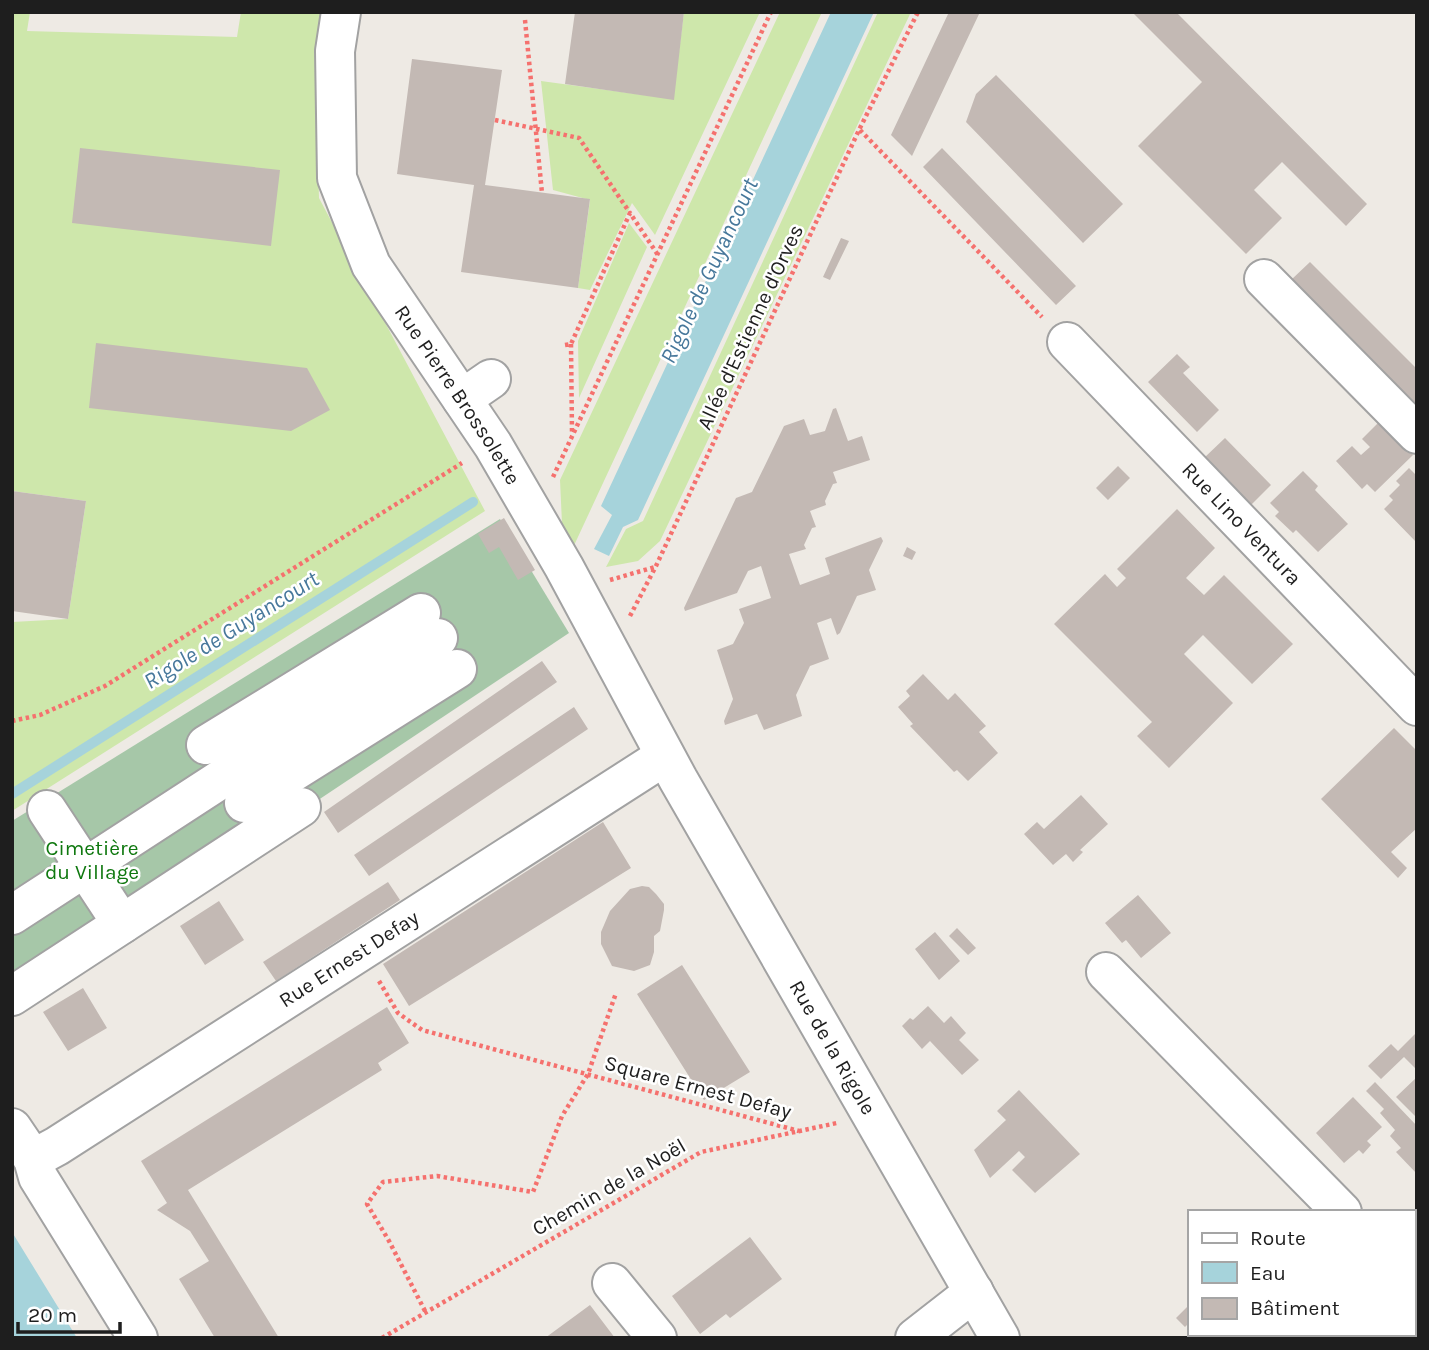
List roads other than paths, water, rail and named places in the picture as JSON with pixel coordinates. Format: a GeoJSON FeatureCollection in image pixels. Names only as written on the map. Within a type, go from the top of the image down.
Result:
{"type":"FeatureCollection","features":[{"type":"Feature","properties":{"kind":"street","name":"Rue Pierre Brossolette"},"geometry":{"type":"LineString","coordinates":[[341,12],[335,51],[337,178],[371,265],[476,389],[493,444],[564,567],[665,756]]}},
{"type":"Feature","properties":{"kind":"street"},"geometry":{"type":"LineString","coordinates":[[1264,279],[1417,434]]}},
{"type":"Feature","properties":{"kind":"street","name":"Rue Lino Ventura"},"geometry":{"type":"LineString","coordinates":[[1067,342],[1417,706]]}},
{"type":"Feature","properties":{"kind":"street"},"geometry":{"type":"LineString","coordinates":[[12,915],[226,776],[439,640],[338,704],[226,776],[122,925],[12,996]]}},
{"type":"Feature","properties":{"kind":"street","name":"Rue Ernest Defay"},"geometry":{"type":"LineString","coordinates":[[23,1143],[57,1146],[665,756]]}},
{"type":"Feature","properties":{"kind":"street","name":"Rue de la Rigole"},"geometry":{"type":"LineString","coordinates":[[665,756],[1000,1338]]}},
{"type":"Feature","properties":{"kind":"street"},"geometry":{"type":"LineString","coordinates":[[226,776],[301,807]]}},
{"type":"Feature","properties":{"kind":"street"},"geometry":{"type":"LineString","coordinates":[[47,810],[122,925]]}},
{"type":"Feature","properties":{"kind":"street"},"geometry":{"type":"LineString","coordinates":[[1107,972],[1340,1210]]}},
{"type":"Feature","properties":{"kind":"street"},"geometry":{"type":"LineString","coordinates":[[23,1143],[38,1177],[138,1338]]}},
{"type":"Feature","properties":{"kind":"street"},"geometry":{"type":"LineString","coordinates":[[612,1283],[657,1338]]}},
{"type":"Feature","properties":{"kind":"street"},"geometry":{"type":"LineString","coordinates":[[915,1338],[974,1292]]}},
{"type":"Feature","properties":{"kind":"water"},"geometry":{"type":"Polygon","coordinates":[[[831,12],[874,12],[638,520],[623,527],[609,556],[594,549],[612,515],[601,506],[831,12]]]}},
{"type":"Feature","properties":{"kind":"water"},"geometry":{"type":"Polygon","coordinates":[[[12,1232],[77,1338],[12,1338],[12,1232]]]}},
{"type":"Feature","properties":{"kind":"waterway","name":"Rigole de Guyancourt"},"geometry":{"type":"LineString","coordinates":[[12,794],[473,502]]}},
{"type":"Feature","properties":{"kind":"park label","name":"Cimetière du Village"},"geometry":{"type":"Point","coordinates":[92,860]}}]}
